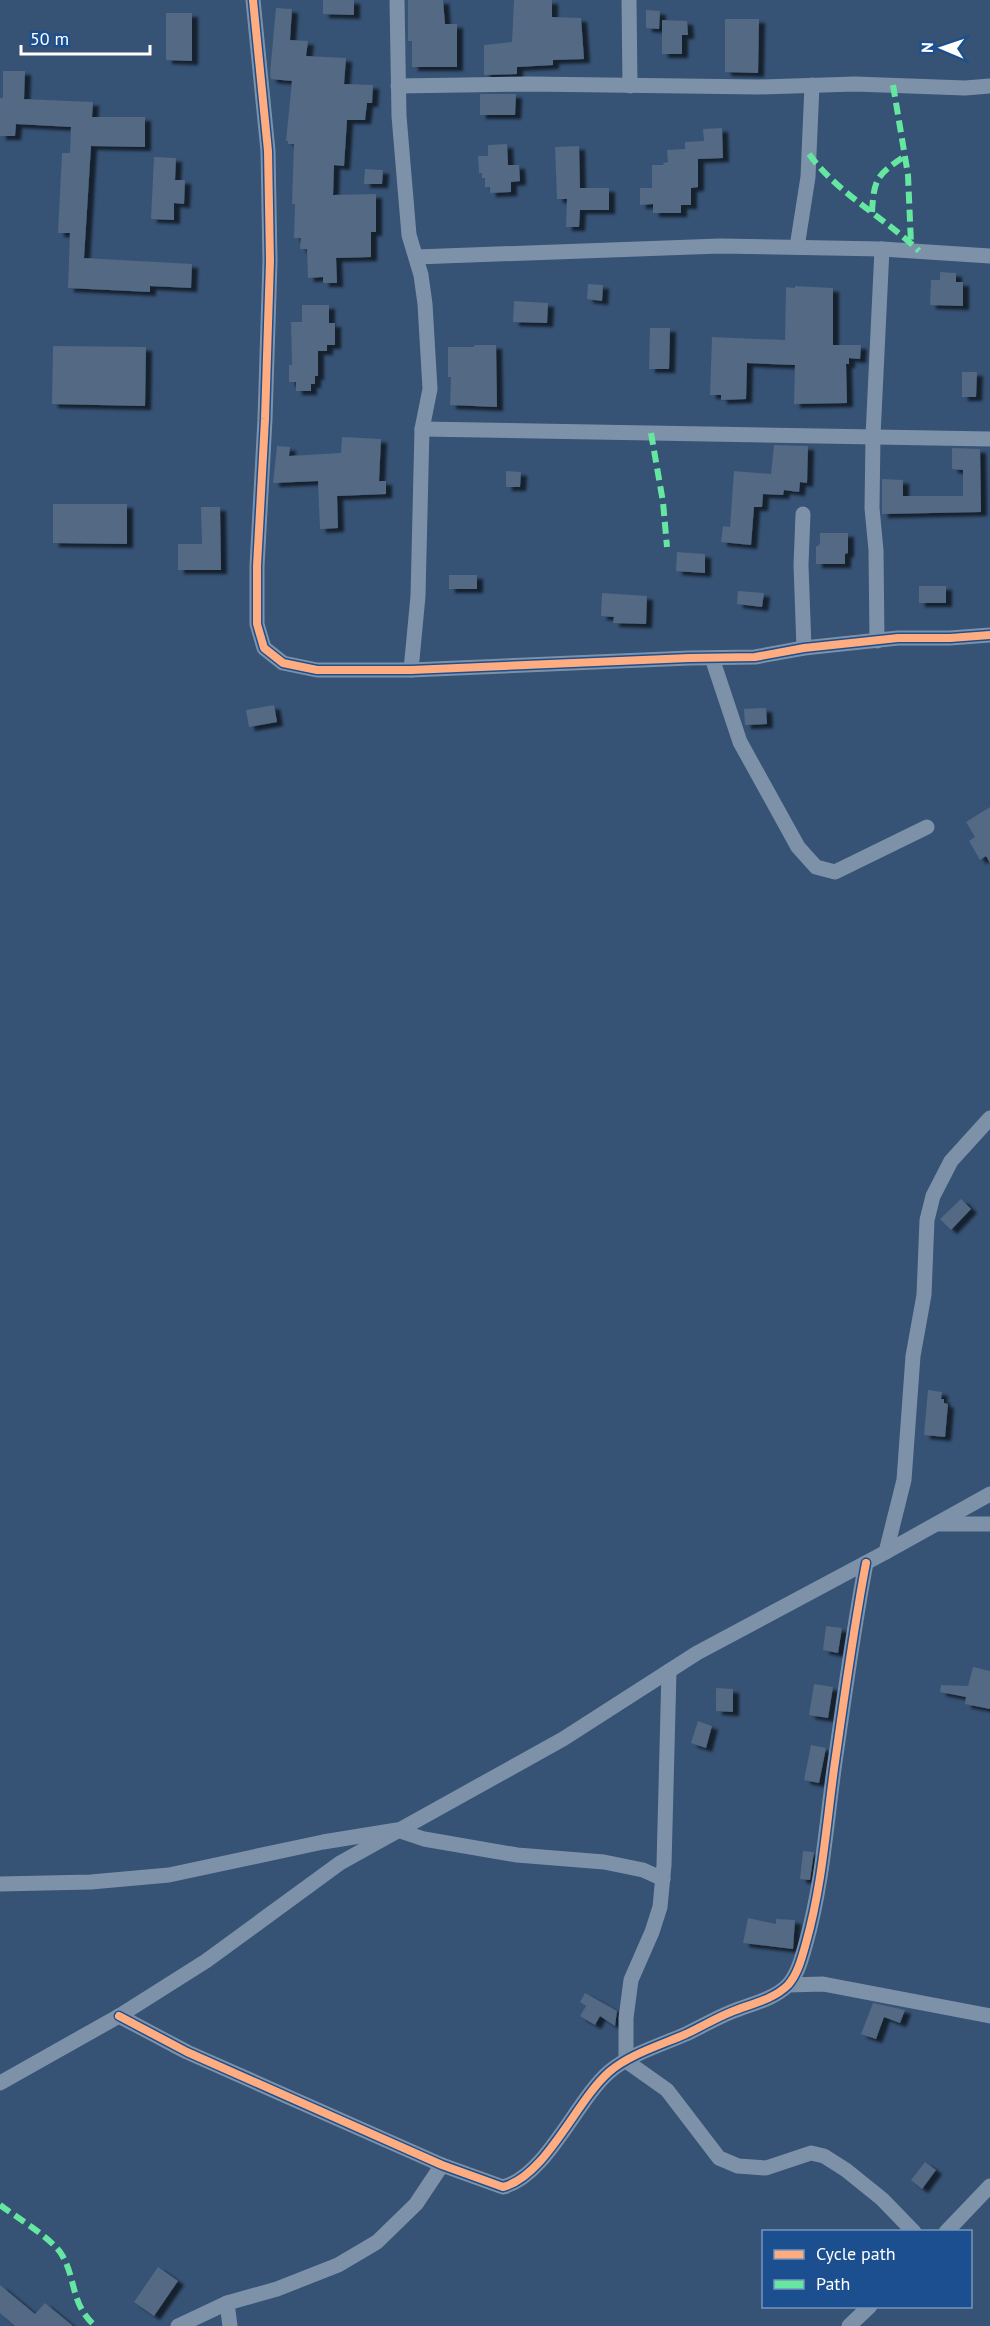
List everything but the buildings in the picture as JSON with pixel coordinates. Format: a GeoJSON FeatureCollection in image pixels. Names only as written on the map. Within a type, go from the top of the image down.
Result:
{"type":"FeatureCollection","features":[{"type":"Feature","properties":{"kind":"street"},"geometry":{"type":"LineString","coordinates":[[253,0],[268,151],[270,261],[265,430],[257,566],[257,624],[264,648],[283,663],[317,670],[411,670],[755,657],[804,648],[877,641],[990,635]]}},
{"type":"Feature","properties":{"kind":"street"},"geometry":{"type":"LineString","coordinates":[[397,0],[398,86],[410,235],[425,304],[430,390],[422,429],[418,596],[411,670]]}},
{"type":"Feature","properties":{"kind":"street"},"geometry":{"type":"LineString","coordinates":[[629,0],[630,87]]}},
{"type":"Feature","properties":{"kind":"street"},"geometry":{"type":"LineString","coordinates":[[398,86],[530,84],[630,87],[855,84],[965,88],[990,86]]}},
{"type":"Feature","properties":{"kind":"street"},"geometry":{"type":"LineString","coordinates":[[797,247],[808,177],[813,85]]}},
{"type":"Feature","properties":{"kind":"street"},"geometry":{"type":"LineString","coordinates":[[416,256],[632,248],[797,247],[882,249],[990,256]]}},
{"type":"Feature","properties":{"kind":"street"},"geometry":{"type":"LineString","coordinates":[[877,641],[873,436],[882,249]]}},
{"type":"Feature","properties":{"kind":"street"},"geometry":{"type":"LineString","coordinates":[[422,429],[990,439]]}},
{"type":"Feature","properties":{"kind":"street"},"geometry":{"type":"LineString","coordinates":[[803,514],[801,565],[804,648]]}},
{"type":"Feature","properties":{"kind":"street"},"geometry":{"type":"LineString","coordinates":[[712,658],[740,742],[798,847],[816,867],[835,872],[927,827]]}},
{"type":"Feature","properties":{"kind":"street"},"geometry":{"type":"LineString","coordinates":[[886,1552],[904,1480],[913,1356],[924,1295],[927,1220],[933,1196],[951,1161],[990,1118]]}},
{"type":"Feature","properties":{"kind":"street"},"geometry":{"type":"LineString","coordinates":[[0,2083],[119,2016],[206,1961],[340,1863],[563,1739],[697,1653],[990,1494]]}},
{"type":"Feature","properties":{"kind":"street"},"geometry":{"type":"LineString","coordinates":[[936,1524],[990,1524]]}},
{"type":"Feature","properties":{"kind":"street"},"geometry":{"type":"LineString","coordinates":[[119,2016],[187,2052],[442,2165],[503,2187],[511,2185],[539,2161],[569,2124],[592,2090],[610,2072],[626,2061],[730,2012],[775,1996],[788,1985],[801,1959],[821,1878],[834,1771],[866,1563]]}},
{"type":"Feature","properties":{"kind":"street"},"geometry":{"type":"LineString","coordinates":[[626,2061],[626,2018],[631,1980],[660,1907],[669,1744],[669,1671]]}},
{"type":"Feature","properties":{"kind":"street"},"geometry":{"type":"LineString","coordinates":[[0,1884],[91,1882],[169,1875],[323,1842],[397,1830],[424,1839],[517,1855],[604,1862],[643,1870],[663,1879]]}},
{"type":"Feature","properties":{"kind":"street"},"geometry":{"type":"LineString","coordinates":[[788,1985],[823,1984],[990,2016]]}},
{"type":"Feature","properties":{"kind":"street"},"geometry":{"type":"LineString","coordinates":[[626,2061],[667,2090],[719,2158],[738,2166],[766,2168],[812,2154],[824,2156],[846,2170],[882,2199],[912,2230]]}},
{"type":"Feature","properties":{"kind":"street"},"geometry":{"type":"LineString","coordinates":[[178,2326],[228,2303],[278,2289],[338,2265],[377,2242],[416,2204],[442,2165]]}},
{"type":"Feature","properties":{"kind":"street"},"geometry":{"type":"LineString","coordinates":[[948,2230],[990,2186]]}},
{"type":"Feature","properties":{"kind":"street"},"geometry":{"type":"LineString","coordinates":[[228,2303],[230,2326]]}},
{"type":"Feature","properties":{"kind":"street"},"geometry":{"type":"LineString","coordinates":[[849,2326],[869,2308]]}},
{"type":"Feature","properties":{"kind":"marked path"},"geometry":{"type":"LineString","coordinates":[[893,85],[908,175],[911,244]]}},
{"type":"Feature","properties":{"kind":"marked path"},"geometry":{"type":"LineString","coordinates":[[809,154],[847,193],[919,251]]}},
{"type":"Feature","properties":{"kind":"marked path"},"geometry":{"type":"LineString","coordinates":[[872,212],[874,192],[879,178],[888,168],[905,156]]}},
{"type":"Feature","properties":{"kind":"marked path"},"geometry":{"type":"LineString","coordinates":[[651,433],[663,502],[667,547]]}},
{"type":"Feature","properties":{"kind":"marked path"},"geometry":{"type":"LineString","coordinates":[[0,2205],[43,2235],[62,2255],[81,2309],[95,2326]]}},
{"type":"Feature","properties":{"kind":"cycle path"},"geometry":{"type":"LineString","coordinates":[[253,0],[268,151],[270,261],[257,566],[257,624],[264,648],[283,663],[317,670],[411,670],[755,657],[804,648],[898,638],[990,635]]}},
{"type":"Feature","properties":{"kind":"cycle path"},"geometry":{"type":"LineString","coordinates":[[119,2016],[187,2052],[442,2165],[503,2187],[519,2180],[547,2153],[597,2085],[617,2066],[725,2014],[768,1998],[788,1985],[794,1976],[806,1943],[820,1878],[845,1691],[866,1563]]}}]}
